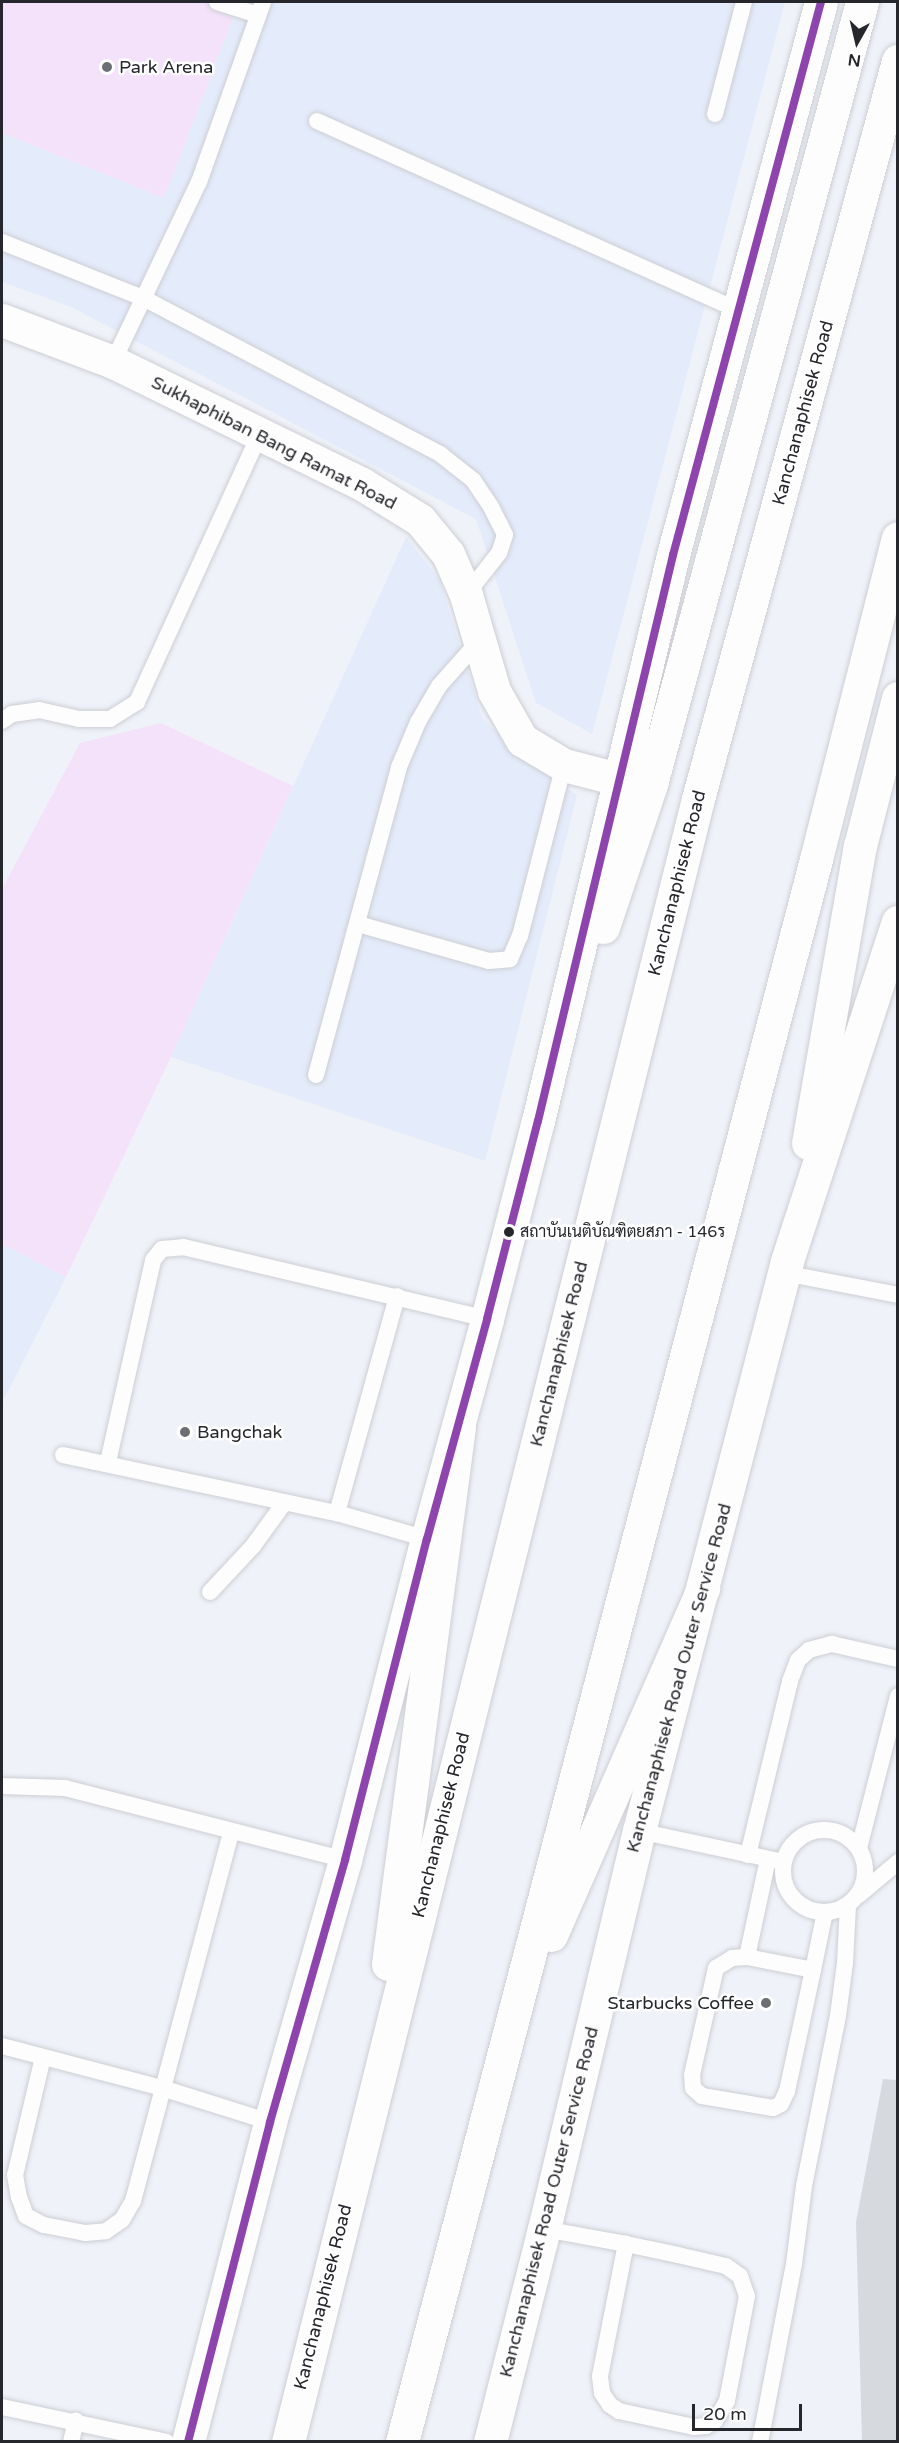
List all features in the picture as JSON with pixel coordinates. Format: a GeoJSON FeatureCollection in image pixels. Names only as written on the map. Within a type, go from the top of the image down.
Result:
{"type":"FeatureCollection","features":[{"type":"Feature","properties":{"kind":"main road"},"geometry":{"type":"LineString","coordinates":[[188,2442],[270,2122],[345,1860],[427,1539],[487,1319],[538,1121],[673,555],[821,2]]}},
{"type":"Feature","properties":{"kind":"main road"},"geometry":{"type":"LineString","coordinates":[[538,1121],[651,784],[862,2]]}},
{"type":"Feature","properties":{"kind":"main road","name":"Kanchanaphisek Road"},"geometry":{"type":"LineString","coordinates":[[288,2442],[698,799],[897,61]]}},
{"type":"Feature","properties":{"kind":"main road","name":"Sukhaphiban Bang Ramat Road"},"geometry":{"type":"LineString","coordinates":[[2,320],[112,362],[362,484],[420,520],[448,554],[466,595],[494,691],[522,740],[564,765],[618,779]]}},
{"type":"Feature","properties":{"kind":"main road"},"geometry":{"type":"LineString","coordinates":[[402,2442],[897,538]]}},
{"type":"Feature","properties":{"kind":"main road"},"geometry":{"type":"LineString","coordinates":[[786,1267],[860,846],[897,698]]}},
{"type":"Feature","properties":{"kind":"main road","name":"Kanchanaphisek Road Outer Service Road"},"geometry":{"type":"LineString","coordinates":[[490,2442],[544,2229],[639,1831],[786,1267],[897,922]]}},
{"type":"Feature","properties":{"kind":"main road"},"geometry":{"type":"LineString","coordinates":[[367,2120],[459,1426]]}},
{"type":"Feature","properties":{"kind":"main road"},"geometry":{"type":"LineString","coordinates":[[510,2030],[703,1588]]}},
{"type":"Feature","properties":{"kind":"lane"},"geometry":{"type":"LineString","coordinates":[[112,362],[145,299],[199,182],[261,8],[217,2]]}},
{"type":"Feature","properties":{"kind":"lane"},"geometry":{"type":"LineString","coordinates":[[715,114],[740,2]]}},
{"type":"Feature","properties":{"kind":"lane"},"geometry":{"type":"LineString","coordinates":[[317,121],[740,311]]}},
{"type":"Feature","properties":{"kind":"lane"},"geometry":{"type":"LineString","coordinates":[[2,242],[145,299],[440,454],[473,480],[491,507],[505,535],[499,553],[466,595]]}},
{"type":"Feature","properties":{"kind":"lane"},"geometry":{"type":"LineString","coordinates":[[2,721],[12,714],[39,710],[79,719],[110,718],[137,702],[260,433]]}},
{"type":"Feature","properties":{"kind":"lane"},"geometry":{"type":"LineString","coordinates":[[316,1076],[399,767],[418,722],[440,686],[479,641]]}},
{"type":"Feature","properties":{"kind":"lane"},"geometry":{"type":"LineString","coordinates":[[358,924],[489,961],[510,959],[520,936],[564,765]]}},
{"type":"Feature","properties":{"kind":"lane"},"geometry":{"type":"LineString","coordinates":[[108,1462],[153,1260],[162,1249],[183,1247],[487,1319]]}},
{"type":"Feature","properties":{"kind":"lane"},"geometry":{"type":"LineString","coordinates":[[786,1267],[897,1295]]}},
{"type":"Feature","properties":{"kind":"lane"},"geometry":{"type":"LineString","coordinates":[[337,1513],[397,1296]]}},
{"type":"Feature","properties":{"kind":"lane"},"geometry":{"type":"LineString","coordinates":[[63,1455],[108,1462],[337,1513],[427,1539]]}},
{"type":"Feature","properties":{"kind":"lane"},"geometry":{"type":"LineString","coordinates":[[210,1592],[253,1546],[285,1502]]}},
{"type":"Feature","properties":{"kind":"lane"},"geometry":{"type":"LineString","coordinates":[[748,1855],[790,1681],[798,1660],[810,1650],[832,1644],[897,1659]]}},
{"type":"Feature","properties":{"kind":"lane"},"geometry":{"type":"LineString","coordinates":[[859,1848],[897,1696]]}},
{"type":"Feature","properties":{"kind":"lane"},"geometry":{"type":"LineString","coordinates":[[2,1786],[65,1788],[345,1860]]}},
{"type":"Feature","properties":{"kind":"lane"},"geometry":{"type":"LineString","coordinates":[[747,1957],[776,1860],[793,1843],[816,1830],[830,1830],[843,1834],[859,1848],[866,1868],[865,1882],[853,1900],[838,2016],[804,2186],[794,2264],[760,2442]]}},
{"type":"Feature","properties":{"kind":"lane"},"geometry":{"type":"LineString","coordinates":[[639,1831],[776,1860]]}},
{"type":"Feature","properties":{"kind":"lane"},"geometry":{"type":"LineString","coordinates":[[43,2057],[15,2175],[19,2197],[26,2216],[44,2225],[68,2231],[106,2231],[122,2220],[133,2201],[231,1832]]}},
{"type":"Feature","properties":{"kind":"lane"},"geometry":{"type":"LineString","coordinates":[[776,1860],[788,1892],[808,1909],[825,1912],[853,1900],[897,1862]]}},
{"type":"Feature","properties":{"kind":"lane"},"geometry":{"type":"LineString","coordinates":[[813,1970],[747,1957],[732,1958],[716,1968],[692,2075],[693,2088],[702,2096],[772,2108],[781,2104],[787,2091],[813,1970],[825,1912]]}},
{"type":"Feature","properties":{"kind":"lane"},"geometry":{"type":"LineString","coordinates":[[2,2046],[162,2088],[270,2122]]}},
{"type":"Feature","properties":{"kind":"lane"},"geometry":{"type":"LineString","coordinates":[[544,2229],[626,2244],[726,2266],[743,2280],[747,2296],[727,2401],[719,2416],[706,2426],[694,2427],[619,2411],[610,2405],[602,2393],[600,2376],[626,2244]]}},
{"type":"Feature","properties":{"kind":"lane"},"geometry":{"type":"LineString","coordinates":[[2,2407],[166,2442]]}},
{"type":"Feature","properties":{"kind":"lane"},"geometry":{"type":"LineString","coordinates":[[71,2442],[76,2421]]}},
{"type":"Feature","properties":{"kind":"shaded area","name":"Park Arena"},"geometry":{"type":"Polygon","coordinates":[[[2,2],[239,2],[164,198],[2,133],[2,2]]]}},
{"type":"Feature","properties":{"kind":"shaded area"},"geometry":{"type":"Polygon","coordinates":[[[239,2],[785,2],[592,734],[536,703],[476,519],[71,307],[2,282],[2,133],[164,198],[239,2]]]}},
{"type":"Feature","properties":{"kind":"shaded area"},"geometry":{"type":"Polygon","coordinates":[[[406,537],[440,581],[482,718],[523,758],[577,795],[485,1161],[171,1057],[406,537]]]}},
{"type":"Feature","properties":{"kind":"shaded area"},"geometry":{"type":"Polygon","coordinates":[[[161,723],[293,786],[171,1057],[66,1277],[2,1244],[2,889],[80,743],[161,723]]]}},
{"type":"Feature","properties":{"kind":"shaded area"},"geometry":{"type":"Polygon","coordinates":[[[2,1244],[66,1277],[2,1403],[2,1244]]]}},
{"type":"Feature","properties":{"kind":"building"},"geometry":{"type":"Polygon","coordinates":[[[883,2079],[897,2080],[897,2442],[862,2442],[856,2222],[883,2079]]]}},
{"type":"Feature","properties":{"kind":"transit line"},"geometry":{"type":"LineString","coordinates":[[188,2442],[270,2122],[345,1860],[427,1539],[487,1319],[538,1121],[673,555],[821,2]]}},
{"type":"Feature","properties":{"kind":"place","name":"Park Arena"},"geometry":{"type":"Point","coordinates":[107,67]}},
{"type":"Feature","properties":{"kind":"place","name":"สถาบันเนติบัณฑิตยสภา - 146ร"},"geometry":{"type":"Point","coordinates":[509,1232]}},
{"type":"Feature","properties":{"kind":"place","name":"Bangchak"},"geometry":{"type":"Point","coordinates":[185,1432]}},
{"type":"Feature","properties":{"kind":"place","name":"Starbucks Coffee"},"geometry":{"type":"Point","coordinates":[766,2003]}}]}
